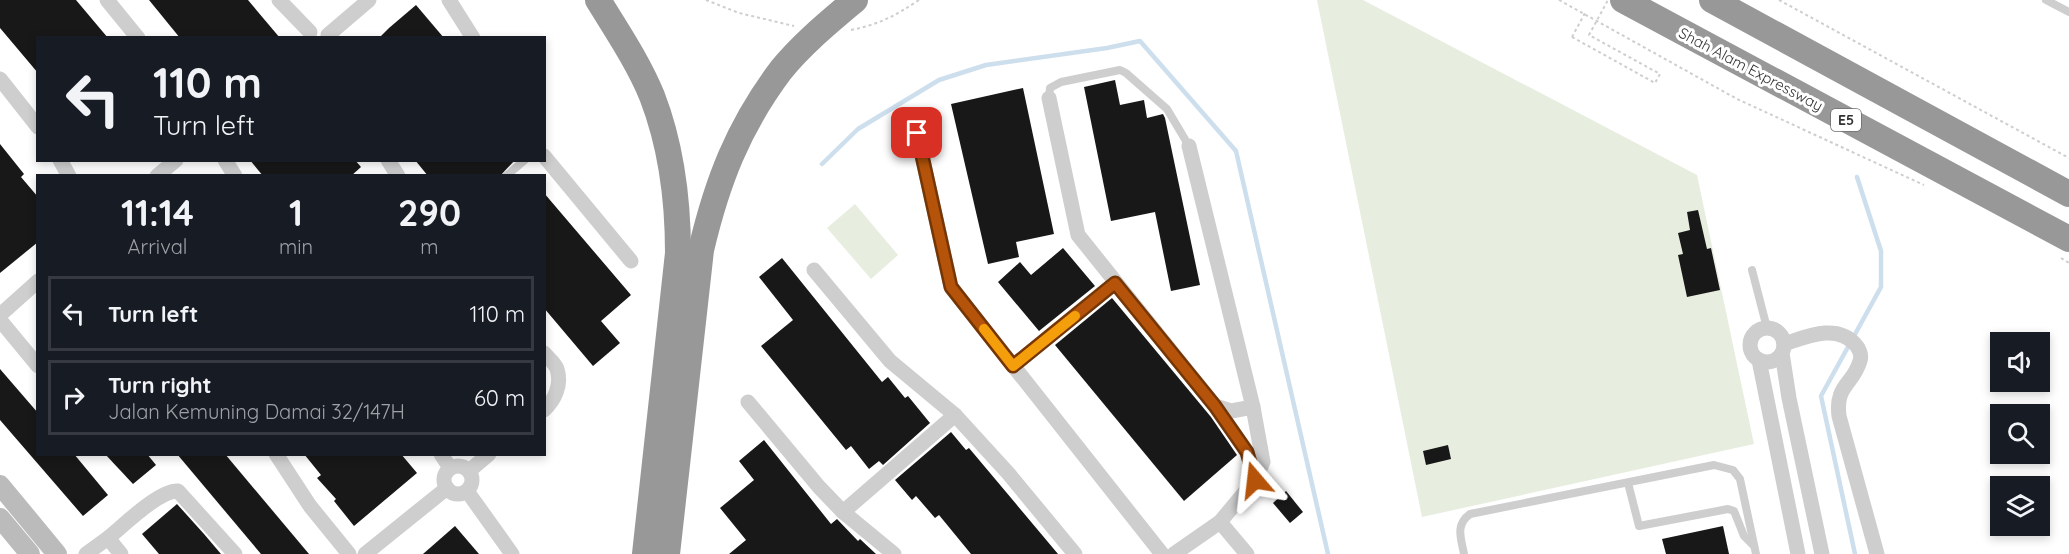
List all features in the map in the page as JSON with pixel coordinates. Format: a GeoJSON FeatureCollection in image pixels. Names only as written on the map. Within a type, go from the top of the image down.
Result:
{"type":"FeatureCollection","features":[{"type":"Feature","properties":{"kind":"highway"},"geometry":{"type":"LineString","coordinates":[[598,0],[628,47],[652,95],[671,163],[678,220],[678,253],[645,554]]}},
{"type":"Feature","properties":{"kind":"highway"},"geometry":{"type":"LineString","coordinates":[[666,554],[701,250],[724,169],[757,107],[782,69],[809,40],[855,0]]}},
{"type":"Feature","properties":{"kind":"highway"},"geometry":{"type":"LineString","coordinates":[[1712,0],[2069,194]]}},
{"type":"Feature","properties":{"kind":"highway","name":"Shah Alam Expressway"},"geometry":{"type":"LineString","coordinates":[[1620,1],[2064,248]]}},
{"type":"Feature","properties":{"kind":"street"},"geometry":{"type":"LineString","coordinates":[[107,0],[136,36]]}},
{"type":"Feature","properties":{"kind":"street"},"geometry":{"type":"LineString","coordinates":[[279,0],[308,35],[318,30],[329,36],[369,0]]}},
{"type":"Feature","properties":{"kind":"street"},"geometry":{"type":"LineString","coordinates":[[449,0],[472,36]]}},
{"type":"Feature","properties":{"kind":"street"},"geometry":{"type":"LineString","coordinates":[[0,80],[36,125]]}},
{"type":"Feature","properties":{"kind":"street"},"geometry":{"type":"LineString","coordinates":[[1049,98],[1078,235],[1215,406],[1247,452],[1255,480]]}},
{"type":"Feature","properties":{"kind":"street"},"geometry":{"type":"LineString","coordinates":[[917,133],[951,287],[1162,554]]}},
{"type":"Feature","properties":{"kind":"street"},"geometry":{"type":"LineString","coordinates":[[1174,554],[1220,522],[1255,480],[1263,462],[1253,407],[1189,146]]}},
{"type":"Feature","properties":{"kind":"street"},"geometry":{"type":"LineString","coordinates":[[546,158],[631,261]]}},
{"type":"Feature","properties":{"kind":"street"},"geometry":{"type":"LineString","coordinates":[[159,174],[174,162]]}},
{"type":"Feature","properties":{"kind":"street"},"geometry":{"type":"LineString","coordinates":[[814,270],[890,361],[955,415],[1008,473],[1075,554]]}},
{"type":"Feature","properties":{"kind":"street"},"geometry":{"type":"LineString","coordinates":[[0,315],[36,283]]}},
{"type":"Feature","properties":{"kind":"street"},"geometry":{"type":"LineString","coordinates":[[1013,366],[1115,283]]}},
{"type":"Feature","properties":{"kind":"street"},"geometry":{"type":"LineString","coordinates":[[0,320],[36,364]]}},
{"type":"Feature","properties":{"kind":"street"},"geometry":{"type":"LineString","coordinates":[[1822,554],[1789,398],[1783,348],[1782,336],[1775,330],[1767,328],[1759,330],[1752,336],[1750,345],[1753,354],[1759,360],[1768,362],[1776,359],[1783,348],[1821,333],[1851,340],[1861,355],[1860,363],[1839,396],[1837,404],[1877,554]]}},
{"type":"Feature","properties":{"kind":"street"},"geometry":{"type":"LineString","coordinates":[[546,356],[556,368],[558,383],[555,395],[546,407]]}},
{"type":"Feature","properties":{"kind":"street"},"geometry":{"type":"LineString","coordinates":[[1759,360],[1798,554]]}},
{"type":"Feature","properties":{"kind":"street"},"geometry":{"type":"LineString","coordinates":[[748,402],[819,488],[843,512],[894,554]]}},
{"type":"Feature","properties":{"kind":"street"},"geometry":{"type":"LineString","coordinates":[[1215,406],[1231,411],[1253,407]]}},
{"type":"Feature","properties":{"kind":"street"},"geometry":{"type":"LineString","coordinates":[[843,512],[955,415]]}},
{"type":"Feature","properties":{"kind":"street"},"geometry":{"type":"LineString","coordinates":[[277,456],[310,506],[349,554]]}},
{"type":"Feature","properties":{"kind":"street"},"geometry":{"type":"LineString","coordinates":[[442,456],[450,468]]}},
{"type":"Feature","properties":{"kind":"street"},"geometry":{"type":"LineString","coordinates":[[469,471],[487,456]]}},
{"type":"Feature","properties":{"kind":"street"},"geometry":{"type":"LineString","coordinates":[[453,466],[462,466],[469,471],[472,479],[467,491],[454,494],[447,488],[444,480],[453,466]]}},
{"type":"Feature","properties":{"kind":"street"},"geometry":{"type":"LineString","coordinates":[[0,485],[57,554]]}},
{"type":"Feature","properties":{"kind":"street"},"geometry":{"type":"LineString","coordinates":[[365,554],[447,488]]}},
{"type":"Feature","properties":{"kind":"street"},"geometry":{"type":"LineString","coordinates":[[86,554],[170,490],[178,491],[235,554]]}},
{"type":"Feature","properties":{"kind":"street"},"geometry":{"type":"LineString","coordinates":[[467,491],[512,554]]}},
{"type":"Feature","properties":{"kind":"street"},"geometry":{"type":"LineString","coordinates":[[0,518],[30,554]]}},
{"type":"Feature","properties":{"kind":"street"},"geometry":{"type":"LineString","coordinates":[[1220,522],[1247,554]]}},
{"type":"Feature","properties":{"kind":"street"},"geometry":{"type":"LineString","coordinates":[[108,538],[121,554]]}},
{"type":"Feature","properties":{"kind":"lane"},"geometry":{"type":"LineString","coordinates":[[2046,0],[2069,12]]}},
{"type":"Feature","properties":{"kind":"lane"},"geometry":{"type":"LineString","coordinates":[[1049,98],[1050,88],[1061,82],[1120,70],[1167,109],[1189,146]]}},
{"type":"Feature","properties":{"kind":"lane"},"geometry":{"type":"LineString","coordinates":[[508,174],[523,162]]}},
{"type":"Feature","properties":{"kind":"lane"},"geometry":{"type":"LineString","coordinates":[[1752,270],[1767,328]]}},
{"type":"Feature","properties":{"kind":"lane"},"geometry":{"type":"LineString","coordinates":[[1464,554],[1459,528],[1470,514],[1714,465],[1732,470],[1740,479],[1755,550]]}},
{"type":"Feature","properties":{"kind":"lane"},"geometry":{"type":"LineString","coordinates":[[1628,483],[1639,526],[1728,508],[1734,511],[1744,536],[1755,550]]}},
{"type":"Feature","properties":{"kind":"path"},"geometry":{"type":"LineString","coordinates":[[706,0],[739,14],[795,26]]}},
{"type":"Feature","properties":{"kind":"path"},"geometry":{"type":"LineString","coordinates":[[850,30],[878,24],[897,15],[919,0]]}},
{"type":"Feature","properties":{"kind":"path"},"geometry":{"type":"LineString","coordinates":[[1559,0],[1737,99],[1928,187]]}},
{"type":"Feature","properties":{"kind":"path"},"geometry":{"type":"LineString","coordinates":[[1779,0],[2069,158]]}},
{"type":"Feature","properties":{"kind":"path"},"geometry":{"type":"LineString","coordinates":[[1585,13],[1572,38],[1655,83],[1660,74],[1589,35],[1620,1]]}},
{"type":"Feature","properties":{"kind":"path"},"geometry":{"type":"LineString","coordinates":[[2064,248],[2069,263]]}},
{"type":"Feature","properties":{"kind":"shaded area"},"geometry":{"type":"Polygon","coordinates":[[[1317,0],[1363,0],[1697,175],[1754,444],[1422,517],[1317,0]]]}},
{"type":"Feature","properties":{"kind":"shaded area"},"geometry":{"type":"Polygon","coordinates":[[[855,204],[898,255],[871,279],[827,228],[855,204]]]}},
{"type":"Feature","properties":{"kind":"building"},"geometry":{"type":"Polygon","coordinates":[[[0,0],[76,0],[106,36],[36,36],[36,71],[0,28],[0,0]]]}},
{"type":"Feature","properties":{"kind":"building"},"geometry":{"type":"Polygon","coordinates":[[[149,0],[248,0],[278,36],[178,36],[149,0]]]}},
{"type":"Feature","properties":{"kind":"building"},"geometry":{"type":"Polygon","coordinates":[[[416,5],[442,36],[381,36],[416,5]]]}},
{"type":"Feature","properties":{"kind":"building"},"geometry":{"type":"Polygon","coordinates":[[[1115,80],[1120,105],[1144,100],[1147,118],[1163,114],[1165,118],[1200,285],[1171,291],[1155,212],[1111,221],[1084,87],[1115,80]]]}},
{"type":"Feature","properties":{"kind":"building"},"geometry":{"type":"Polygon","coordinates":[[[1023,88],[1054,234],[1016,242],[1019,257],[988,264],[951,104],[1023,88]]]}},
{"type":"Feature","properties":{"kind":"building"},"geometry":{"type":"Polygon","coordinates":[[[0,144],[24,174],[21,177],[36,195],[36,244],[0,273],[0,144]]]}},
{"type":"Feature","properties":{"kind":"building"},"geometry":{"type":"Polygon","coordinates":[[[252,162],[357,162],[361,167],[353,174],[261,174],[252,162]]]}},
{"type":"Feature","properties":{"kind":"building"},"geometry":{"type":"Polygon","coordinates":[[[417,162],[513,162],[502,174],[426,174],[417,162]]]}},
{"type":"Feature","properties":{"kind":"building"},"geometry":{"type":"Polygon","coordinates":[[[546,195],[631,295],[601,321],[620,343],[593,366],[546,310],[546,195]]]}},
{"type":"Feature","properties":{"kind":"building"},"geometry":{"type":"Polygon","coordinates":[[[1698,210],[1707,249],[1711,248],[1720,290],[1687,297],[1678,255],[1683,254],[1678,233],[1690,230],[1687,212],[1698,210]]]}},
{"type":"Feature","properties":{"kind":"building"},"geometry":{"type":"Polygon","coordinates":[[[1063,248],[1095,286],[1039,331],[998,282],[1020,262],[1031,275],[1063,248]]]}},
{"type":"Feature","properties":{"kind":"building"},"geometry":{"type":"Polygon","coordinates":[[[782,258],[882,382],[888,377],[905,398],[908,396],[930,423],[883,465],[879,461],[869,469],[851,446],[846,450],[761,346],[793,320],[759,277],[782,258]]]}},
{"type":"Feature","properties":{"kind":"building"},"geometry":{"type":"Polygon","coordinates":[[[1112,298],[1211,417],[1237,455],[1184,501],[1055,345],[1112,298]]]}},
{"type":"Feature","properties":{"kind":"building"},"geometry":{"type":"Polygon","coordinates":[[[0,369],[36,411],[36,456],[76,456],[108,495],[83,516],[0,420],[0,369]]]}},
{"type":"Feature","properties":{"kind":"building"},"geometry":{"type":"Polygon","coordinates":[[[951,432],[966,450],[969,448],[1058,554],[971,554],[939,515],[935,518],[916,496],[912,500],[895,480],[951,432]]]}},
{"type":"Feature","properties":{"kind":"building"},"geometry":{"type":"Polygon","coordinates":[[[764,440],[831,524],[837,519],[858,541],[860,539],[876,554],[729,554],[746,540],[720,508],[754,480],[739,461],[764,440]]]}},
{"type":"Feature","properties":{"kind":"building"},"geometry":{"type":"Polygon","coordinates":[[[1448,445],[1451,459],[1426,465],[1423,451],[1448,445]]]}},
{"type":"Feature","properties":{"kind":"building"},"geometry":{"type":"Polygon","coordinates":[[[107,456],[149,456],[156,465],[133,484],[107,456]]]}},
{"type":"Feature","properties":{"kind":"building"},"geometry":{"type":"Polygon","coordinates":[[[179,456],[227,456],[309,554],[261,554],[179,456]]]}},
{"type":"Feature","properties":{"kind":"building"},"geometry":{"type":"Polygon","coordinates":[[[306,456],[403,456],[417,473],[354,526],[334,501],[336,499],[317,478],[321,475],[306,456]]]}},
{"type":"Feature","properties":{"kind":"building"},"geometry":{"type":"Polygon","coordinates":[[[1286,491],[1303,512],[1290,523],[1273,503],[1286,491]]]}},
{"type":"Feature","properties":{"kind":"building"},"geometry":{"type":"Polygon","coordinates":[[[177,504],[221,554],[159,554],[142,534],[177,504]]]}},
{"type":"Feature","properties":{"kind":"building"},"geometry":{"type":"Polygon","coordinates":[[[455,526],[479,554],[423,554],[455,526]]]}},
{"type":"Feature","properties":{"kind":"building"},"geometry":{"type":"Polygon","coordinates":[[[1723,526],[1729,554],[1666,554],[1662,539],[1723,526]]]}},
{"type":"Feature","properties":{"kind":"waterway"},"geometry":{"type":"LineString","coordinates":[[822,164],[858,129],[939,80],[986,65],[1107,48],[1140,41],[1236,151],[1328,554]]}},
{"type":"Feature","properties":{"kind":"waterway"},"geometry":{"type":"LineString","coordinates":[[1855,554],[1821,396],[1881,287],[1881,251],[1857,177]]}},
{"type":"Feature","properties":{"kind":"slow traffic"},"geometry":{"type":"LineString","coordinates":[[984,329],[1013,366],[1075,316]]}},
{"type":"Feature","properties":{"kind":"route"},"geometry":{"type":"LineString","coordinates":[[917,133],[951,287],[1013,366],[1115,283],[1215,406],[1247,452],[1255,480]]}}]}
